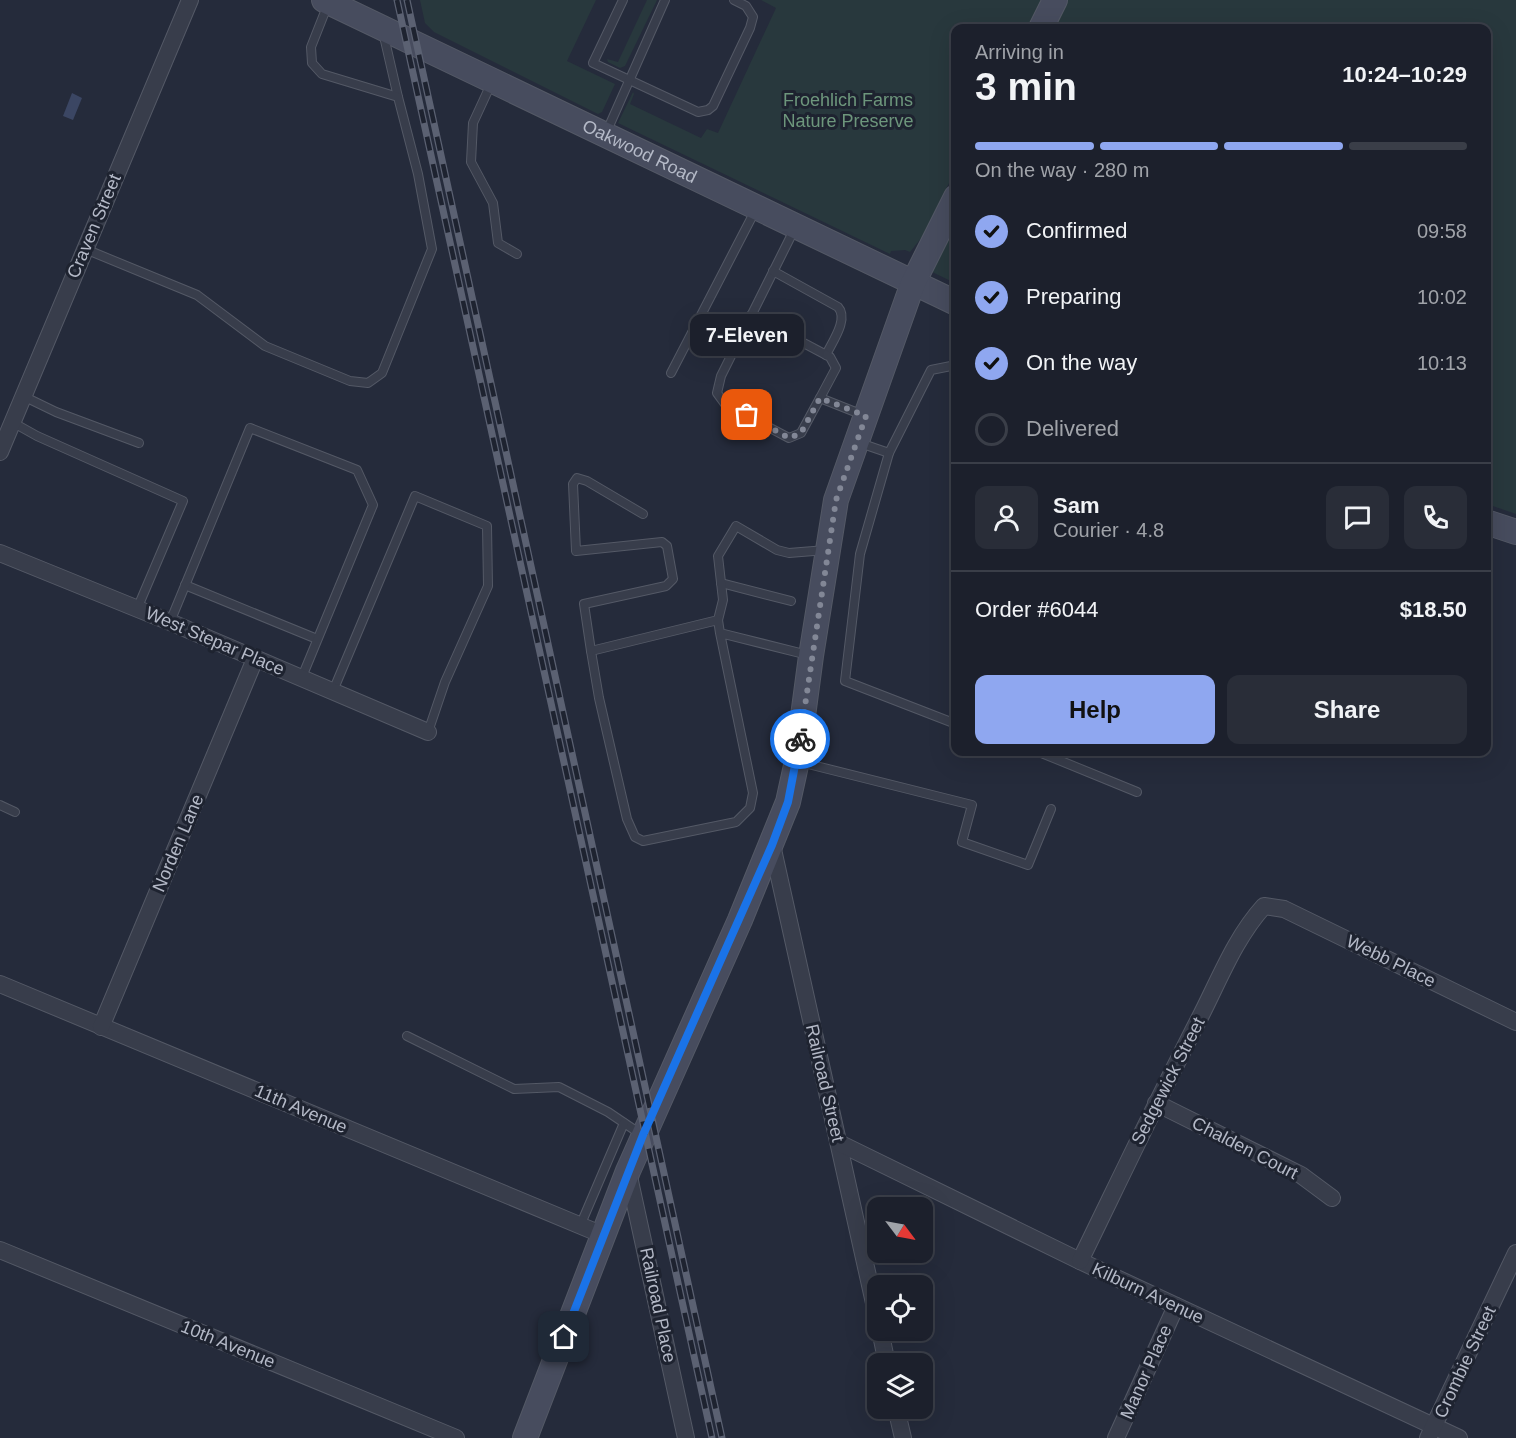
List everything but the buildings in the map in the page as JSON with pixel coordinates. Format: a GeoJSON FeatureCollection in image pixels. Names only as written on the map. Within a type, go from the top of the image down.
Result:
{"type":"FeatureCollection","features":[{"type":"Feature","properties":{"kind":"street","name":"Craven Street"},"geometry":{"type":"LineString","coordinates":[[0,452],[6,419],[22,396],[190,0]]}},
{"type":"Feature","properties":{"kind":"street"},"geometry":{"type":"LineString","coordinates":[[1043,24],[1055,0]]}},
{"type":"Feature","properties":{"kind":"street","name":"Oakwood Road"},"geometry":{"type":"LineString","coordinates":[[326,1],[951,301]]}},
{"type":"Feature","properties":{"kind":"street"},"geometry":{"type":"LineString","coordinates":[[525,1438],[603,1235],[605,1201],[628,1171],[633,1129],[772,845],[788,802],[797,761],[836,500],[913,282],[951,207]]}},
{"type":"Feature","properties":{"kind":"street"},"geometry":{"type":"LineString","coordinates":[[1491,524],[1516,532]]}},
{"type":"Feature","properties":{"kind":"street","name":"West Stepar Place"},"geometry":{"type":"LineString","coordinates":[[0,553],[170,622],[428,732]]}},
{"type":"Feature","properties":{"kind":"street","name":"Norden Lane"},"geometry":{"type":"LineString","coordinates":[[101,1027],[255,659]]}},
{"type":"Feature","properties":{"kind":"street","name":"Railroad Street"},"geometry":{"type":"LineString","coordinates":[[772,845],[868,1275]]}},
{"type":"Feature","properties":{"kind":"street","name":"Webb Place"},"geometry":{"type":"LineString","coordinates":[[1264,906],[1284,909],[1516,1022]]}},
{"type":"Feature","properties":{"kind":"street","name":"Sedgewick Street"},"geometry":{"type":"LineString","coordinates":[[1080,1261],[1156,1104],[1249,922],[1264,906]]}},
{"type":"Feature","properties":{"kind":"street","name":"11th Avenue"},"geometry":{"type":"LineString","coordinates":[[0,984],[603,1235]]}},
{"type":"Feature","properties":{"kind":"street","name":"Chalden Court"},"geometry":{"type":"LineString","coordinates":[[1156,1104],[1301,1175],[1332,1198]]}},
{"type":"Feature","properties":{"kind":"street","name":"Kilburn Avenue"},"geometry":{"type":"LineString","coordinates":[[839,1143],[1431,1432],[1459,1438]]}},
{"type":"Feature","properties":{"kind":"street","name":"Railroad Place"},"geometry":{"type":"LineString","coordinates":[[628,1171],[686,1438]]}},
{"type":"Feature","properties":{"kind":"street","name":"10th Avenue"},"geometry":{"type":"LineString","coordinates":[[0,1250],[456,1438]]}},
{"type":"Feature","properties":{"kind":"street","name":"Crombie Street"},"geometry":{"type":"LineString","coordinates":[[1431,1432],[1516,1253]]}},
{"type":"Feature","properties":{"kind":"street","name":"Manor Place"},"geometry":{"type":"LineString","coordinates":[[1116,1438],[1176,1306]]}},
{"type":"Feature","properties":{"kind":"street"},"geometry":{"type":"LineString","coordinates":[[899,1419],[903,1438]]}},
{"type":"Feature","properties":{"kind":"lane"},"geometry":{"type":"LineString","coordinates":[[623,0],[593,63],[698,112],[708,110],[713,106],[750,28],[753,16],[746,6],[734,0]]}},
{"type":"Feature","properties":{"kind":"lane"},"geometry":{"type":"LineString","coordinates":[[605,136],[665,0]]}},
{"type":"Feature","properties":{"kind":"lane"},"geometry":{"type":"LineString","coordinates":[[326,1],[311,47],[312,63],[322,74],[398,96]]}},
{"type":"Feature","properties":{"kind":"lane"},"geometry":{"type":"LineString","coordinates":[[85,249],[197,295],[265,345],[350,381],[368,383],[382,373],[432,249],[418,174],[382,28]]}},
{"type":"Feature","properties":{"kind":"lane"},"geometry":{"type":"LineString","coordinates":[[492,80],[473,123],[471,162],[493,203],[498,243],[517,254]]}},
{"type":"Feature","properties":{"kind":"lane"},"geometry":{"type":"LineString","coordinates":[[671,373],[756,208]]}},
{"type":"Feature","properties":{"kind":"lane"},"geometry":{"type":"LineString","coordinates":[[751,315],[830,357],[836,368],[801,433],[789,438],[725,404],[717,393],[721,376],[751,315],[795,227]]}},
{"type":"Feature","properties":{"kind":"lane"},"geometry":{"type":"LineString","coordinates":[[773,271],[843,312],[843,319],[826,355]]}},
{"type":"Feature","properties":{"kind":"lane"},"geometry":{"type":"LineString","coordinates":[[951,366],[931,370],[889,453],[860,554],[845,681],[951,722]]}},
{"type":"Feature","properties":{"kind":"lane"},"geometry":{"type":"LineString","coordinates":[[22,396],[56,412],[139,443]]}},
{"type":"Feature","properties":{"kind":"lane"},"geometry":{"type":"LineString","coordinates":[[820,398],[866,416]]}},
{"type":"Feature","properties":{"kind":"lane"},"geometry":{"type":"LineString","coordinates":[[6,419],[37,436],[183,501],[137,609]]}},
{"type":"Feature","properties":{"kind":"lane"},"geometry":{"type":"LineString","coordinates":[[170,622],[250,428],[357,470],[373,505],[302,678]]}},
{"type":"Feature","properties":{"kind":"lane"},"geometry":{"type":"LineString","coordinates":[[857,442],[889,453]]}},
{"type":"Feature","properties":{"kind":"lane"},"geometry":{"type":"LineString","coordinates":[[642,514],[587,481],[577,478],[573,484],[576,551],[662,542],[667,546],[673,579],[666,586],[584,604],[599,698],[627,819],[636,837],[643,841],[736,822],[750,808],[753,793],[718,620],[723,600],[718,556],[736,526],[777,550],[789,553],[828,550]]}},
{"type":"Feature","properties":{"kind":"lane"},"geometry":{"type":"LineString","coordinates":[[333,692],[415,496],[487,526],[488,586],[446,682],[428,732]]}},
{"type":"Feature","properties":{"kind":"lane"},"geometry":{"type":"LineString","coordinates":[[721,583],[791,601]]}},
{"type":"Feature","properties":{"kind":"lane"},"geometry":{"type":"LineString","coordinates":[[185,585],[317,639]]}},
{"type":"Feature","properties":{"kind":"lane"},"geometry":{"type":"LineString","coordinates":[[591,651],[718,620]]}},
{"type":"Feature","properties":{"kind":"lane"},"geometry":{"type":"LineString","coordinates":[[720,633],[811,656]]}},
{"type":"Feature","properties":{"kind":"lane"},"geometry":{"type":"LineString","coordinates":[[1049,756],[1137,792]]}},
{"type":"Feature","properties":{"kind":"lane"},"geometry":{"type":"LineString","coordinates":[[797,761],[972,805],[962,842],[1028,865],[1051,809]]}},
{"type":"Feature","properties":{"kind":"lane"},"geometry":{"type":"LineString","coordinates":[[0,805],[15,812]]}},
{"type":"Feature","properties":{"kind":"lane"},"geometry":{"type":"LineString","coordinates":[[407,1036],[514,1089],[559,1087],[608,1112],[633,1129],[605,1201],[580,1226]]}},
{"type":"Feature","properties":{"kind":"green space"},"geometry":{"type":"Polygon","coordinates":[[[420,0],[596,0],[567,61],[615,84],[602,112],[598,114],[434,32],[425,23],[420,0]]]}},
{"type":"Feature","properties":{"kind":"green space"},"geometry":{"type":"Polygon","coordinates":[[[647,0],[657,0],[625,66],[620,68],[608,62],[607,59],[618,62],[647,0]]]}},
{"type":"Feature","properties":{"kind":"green space","name":"Froehlich Farms Nature Preserve"},"geometry":{"type":"Polygon","coordinates":[[[761,0],[1043,0],[1030,24],[951,24],[951,179],[922,237],[910,252],[891,251],[890,254],[618,123],[633,92],[630,104],[701,138],[707,129],[718,133],[776,8],[761,0]]]}},
{"type":"Feature","properties":{"kind":"green space"},"geometry":{"type":"Polygon","coordinates":[[[1066,0],[1516,0],[1516,514],[1491,505],[1491,24],[1053,24],[1066,0]]]}},
{"type":"Feature","properties":{"kind":"green space"},"geometry":{"type":"Polygon","coordinates":[[[951,228],[951,281],[930,271],[951,228]]]}},
{"type":"Feature","properties":{"kind":"water"},"geometry":{"type":"Polygon","coordinates":[[[72,93],[82,98],[73,120],[63,116],[72,93]]]}},
{"type":"Feature","properties":{"kind":"railway"},"geometry":{"type":"LineString","coordinates":[[397,0],[712,1438]]}},
{"type":"Feature","properties":{"kind":"railway"},"geometry":{"type":"LineString","coordinates":[[407,0],[722,1438]]}},
{"type":"Feature","properties":{"kind":"way so far"},"geometry":{"type":"LineString","coordinates":[[747,415],[789,438],[801,433],[820,398],[866,416],[836,500],[800,739]]}},
{"type":"Feature","properties":{"kind":"place","name":"7-Eleven"},"geometry":{"type":"Point","coordinates":[747,415]}},
{"type":"Feature","properties":{"kind":"route"},"geometry":{"type":"LineString","coordinates":[[564,1337],[643,1135],[772,845],[788,802],[800,739]]}}]}
